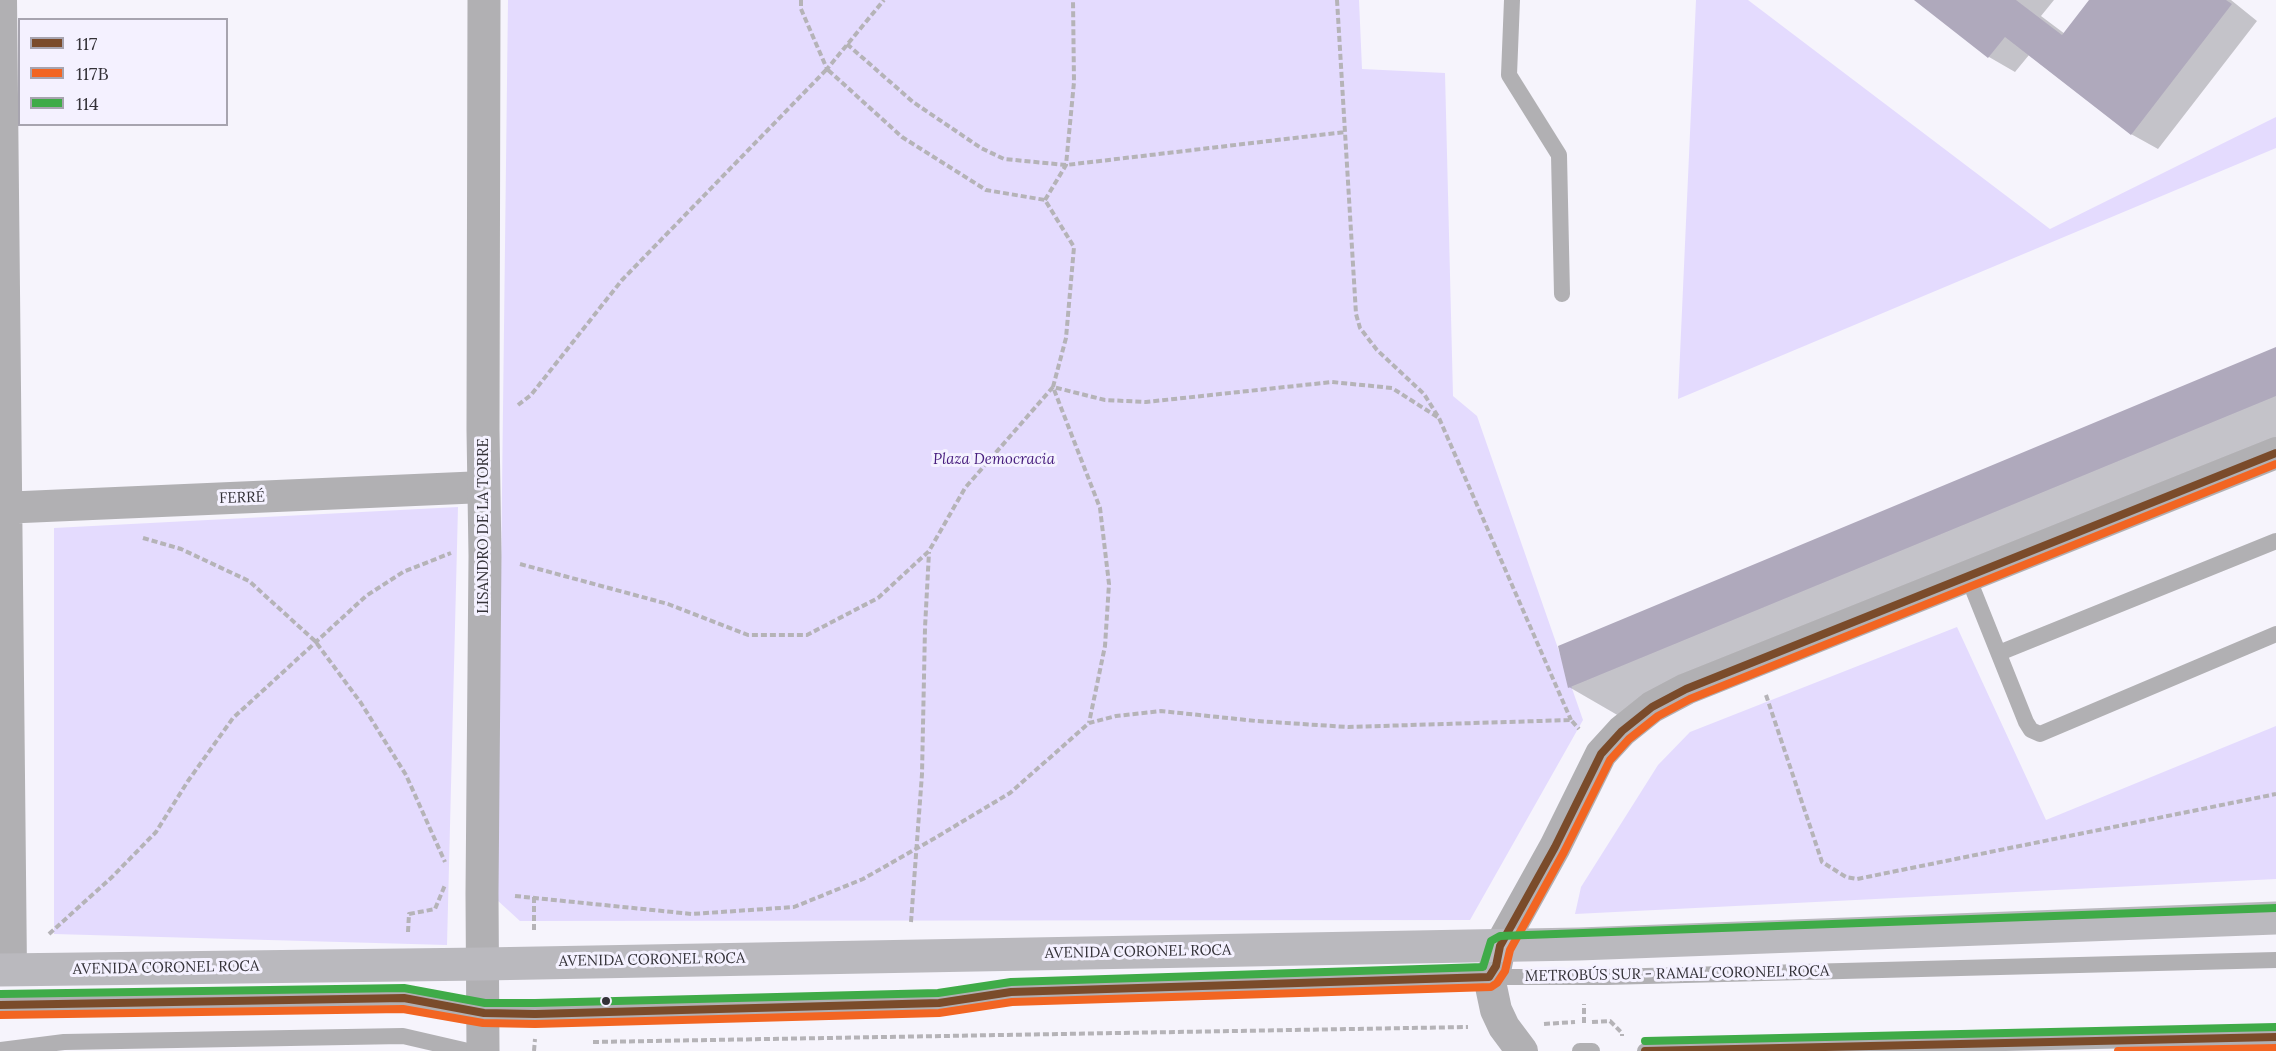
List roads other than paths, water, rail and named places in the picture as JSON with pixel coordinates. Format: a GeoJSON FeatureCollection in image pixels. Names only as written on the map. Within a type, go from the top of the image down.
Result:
{"type":"FeatureCollection","features":[{"type":"Feature","properties":{"kind":"main road","name":"AVENIDA CORONEL ROCA"},"geometry":{"type":"LineString","coordinates":[[5,969],[483,964],[1500,946],[2276,918]]}},
{"type":"Feature","properties":{"kind":"street"},"geometry":{"type":"LineString","coordinates":[[1,0],[5,969]]}},
{"type":"Feature","properties":{"kind":"street","name":"LISANDRO DE LA TORRE"},"geometry":{"type":"LineString","coordinates":[[483,1051],[484,0]]}},
{"type":"Feature","properties":{"kind":"street"},"geometry":{"type":"LineString","coordinates":[[1522,1051],[1504,1027],[1496,1010],[1489,977],[1496,966],[1500,946],[1555,847],[1601,754],[1622,731],[1652,707],[1686,689],[2276,453]]}},
{"type":"Feature","properties":{"kind":"street","name":"FERRÉ"},"geometry":{"type":"LineString","coordinates":[[4,508],[484,488]]}},
{"type":"Feature","properties":{"kind":"lane"},"geometry":{"type":"LineString","coordinates":[[1512,0],[1509,75],[1559,155],[1562,294]]}},
{"type":"Feature","properties":{"kind":"lane"},"geometry":{"type":"LineString","coordinates":[[1999,652],[2276,540]]}},
{"type":"Feature","properties":{"kind":"lane"},"geometry":{"type":"LineString","coordinates":[[1968,577],[2026,722],[2031,730],[2040,734],[2276,634]]}},
{"type":"Feature","properties":{"kind":"lane","name":"METROBÚS SUR - RAMAL CORONEL ROCA"},"geometry":{"type":"LineString","coordinates":[[0,1005],[404,998],[483,1012],[535,1014],[916,1004],[939,1003],[1011,992],[1489,977],[1606,977],[2276,960]]}},
{"type":"Feature","properties":{"kind":"lane"},"geometry":{"type":"LineString","coordinates":[[0,1050],[64,1042],[403,1036],[468,1051]]}},
{"type":"Feature","properties":{"kind":"lane"},"geometry":{"type":"LineString","coordinates":[[1644,1051],[2276,1037]]}},
{"type":"Feature","properties":{"kind":"lane"},"geometry":{"type":"LineString","coordinates":[[1580,1051],[1592,1051]]}},
{"type":"Feature","properties":{"kind":"park label","name":"Plaza Democracia"},"geometry":{"type":"Point","coordinates":[994,460]}}]}
